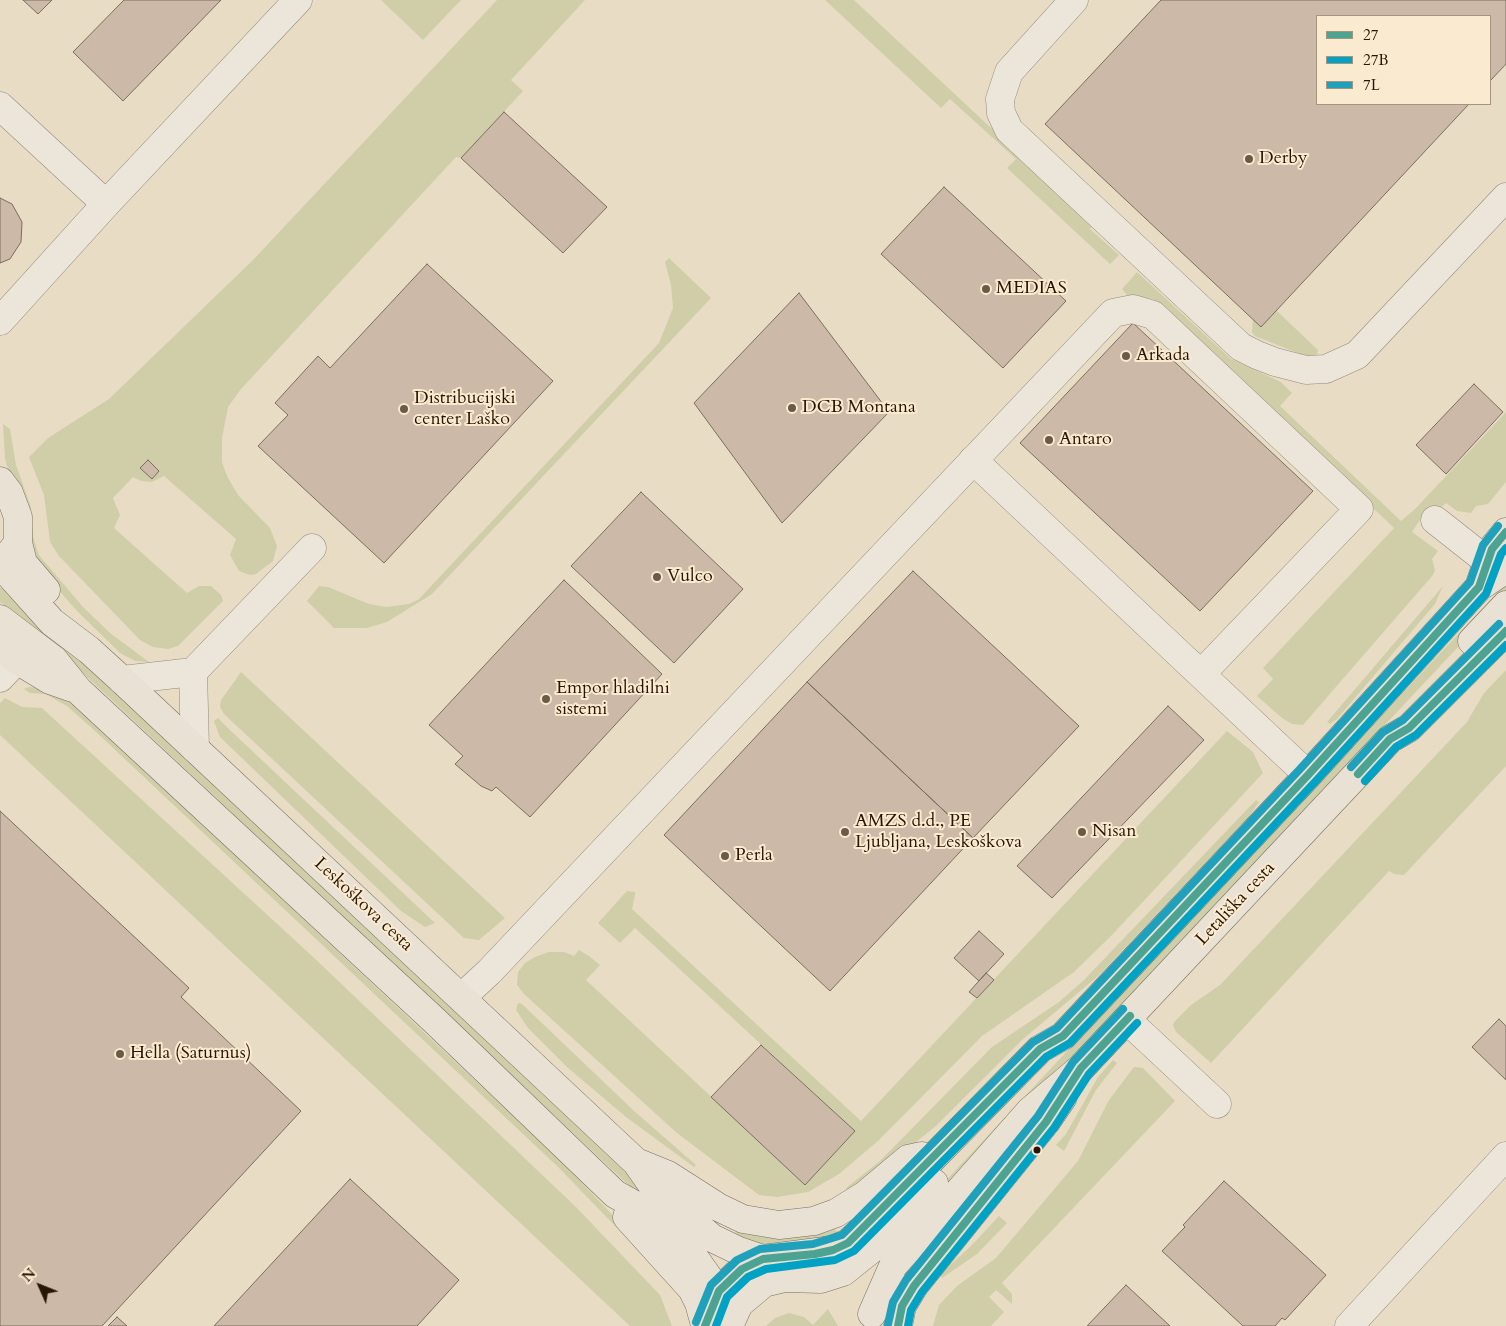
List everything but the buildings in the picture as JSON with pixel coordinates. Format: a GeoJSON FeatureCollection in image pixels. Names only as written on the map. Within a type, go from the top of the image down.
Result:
{"type":"FeatureCollection","features":[{"type":"Feature","properties":{"kind":"main road","name":"Leskoškova cesta"},"geometry":{"type":"LineString","coordinates":[[0,481],[9,493],[18,517],[18,543],[23,563],[64,612],[90,650]]}},
{"type":"Feature","properties":{"kind":"main road","name":"Letališka cesta"},"geometry":{"type":"LineString","coordinates":[[717,1325],[719,1291],[742,1269],[763,1259],[814,1254],[833,1250],[848,1243],[1040,1049],[1063,1036],[1308,774],[1479,587],[1497,565],[1492,549],[1506,532]]}},
{"type":"Feature","properties":{"kind":"main road","name":"Leskoškova cesta"},"geometry":{"type":"LineString","coordinates":[[18,543],[0,565],[52,622],[90,650],[462,997],[636,1162],[655,1189],[712,1238],[739,1251],[763,1259]]}},
{"type":"Feature","properties":{"kind":"main road","name":"Letališka cesta"},"geometry":{"type":"LineString","coordinates":[[1390,739],[1398,721],[1506,605]]}},
{"type":"Feature","properties":{"kind":"main road","name":"Leskoškova cesta"},"geometry":{"type":"LineString","coordinates":[[0,619],[54,660],[79,691],[435,1021],[614,1194],[631,1223],[692,1289],[699,1303],[717,1325]]}},
{"type":"Feature","properties":{"kind":"main road","name":"Letališka cesta"},"geometry":{"type":"LineString","coordinates":[[873,1320],[887,1277],[905,1251],[1030,1111],[1081,1068],[1390,739],[1410,728],[1506,631]]}},
{"type":"Feature","properties":{"kind":"main road","name":"Leskoškova cesta"},"geometry":{"type":"LineString","coordinates":[[6,661],[79,691]]}},
{"type":"Feature","properties":{"kind":"main road","name":"Letališka cesta"},"geometry":{"type":"LineString","coordinates":[[717,1325],[764,1283],[785,1278],[821,1280],[843,1272],[873,1248],[1052,1060],[1063,1036]]}},
{"type":"Feature","properties":{"kind":"main road","name":"Letališka cesta"},"geometry":{"type":"LineString","coordinates":[[898,1326],[902,1306],[914,1286],[1046,1122],[1081,1068]]}},
{"type":"Feature","properties":{"kind":"main road","name":"Leskoškova cesta"},"geometry":{"type":"LineString","coordinates":[[636,1162],[668,1175],[718,1208],[743,1219],[779,1226],[814,1221],[836,1213],[865,1194],[908,1159],[938,1153]]}},
{"type":"Feature","properties":{"kind":"main road","name":"Leskoškova cesta"},"geometry":{"type":"LineString","coordinates":[[614,1194],[642,1209],[694,1257],[719,1291]]}},
{"type":"Feature","properties":{"kind":"main road","name":"Letališka cesta"},"geometry":{"type":"LineString","coordinates":[[814,1254],[843,1272],[858,1290],[873,1320]]}},
{"type":"Feature","properties":{"kind":"street"},"geometry":{"type":"LineString","coordinates":[[0,321],[106,204],[298,0]]}},
{"type":"Feature","properties":{"kind":"street"},"geometry":{"type":"LineString","coordinates":[[1074,0],[1009,72],[1000,99],[1000,113],[1009,130],[1241,346],[1275,362],[1306,370],[1326,369],[1357,355],[1506,197]]}},
{"type":"Feature","properties":{"kind":"street"},"geometry":{"type":"LineString","coordinates":[[0,106],[106,204]]}},
{"type":"Feature","properties":{"kind":"street"},"geometry":{"type":"LineString","coordinates":[[462,997],[489,972],[1113,313],[1133,309],[1153,315],[1359,509],[1200,674]]}},
{"type":"Feature","properties":{"kind":"street"},"geometry":{"type":"LineString","coordinates":[[973,460],[1308,774]]}},
{"type":"Feature","properties":{"kind":"street"},"geometry":{"type":"LineString","coordinates":[[1435,520],[1497,565]]}},
{"type":"Feature","properties":{"kind":"street"},"geometry":{"type":"LineString","coordinates":[[122,680],[193,672],[312,548]]}},
{"type":"Feature","properties":{"kind":"street"},"geometry":{"type":"LineString","coordinates":[[193,672],[195,748]]}},
{"type":"Feature","properties":{"kind":"street"},"geometry":{"type":"LineString","coordinates":[[1127,1020],[1217,1104]]}},
{"type":"Feature","properties":{"kind":"street"},"geometry":{"type":"LineString","coordinates":[[1349,1326],[1506,1156]]}},
{"type":"Feature","properties":{"kind":"green space"},"geometry":{"type":"Polygon","coordinates":[[[381,0],[461,0],[423,40],[381,0]]]}},
{"type":"Feature","properties":{"kind":"green space"},"geometry":{"type":"Polygon","coordinates":[[[497,0],[585,0],[511,80],[523,91],[461,158],[456,157],[241,389],[228,407],[222,438],[222,462],[227,476],[238,495],[270,528],[277,546],[273,561],[256,574],[250,575],[239,571],[230,555],[236,539],[164,476],[152,482],[141,481],[133,477],[113,498],[120,515],[114,528],[187,593],[199,586],[211,586],[221,595],[223,601],[178,646],[168,649],[153,647],[140,640],[59,556],[50,542],[44,495],[29,457],[48,438],[109,399],[253,260],[497,0]]]}},
{"type":"Feature","properties":{"kind":"green space"},"geometry":{"type":"Polygon","coordinates":[[[825,0],[854,0],[1094,224],[1090,229],[1119,255],[1110,264],[1007,168],[1016,159],[950,99],[941,108],[825,0]]]}},
{"type":"Feature","properties":{"kind":"green space"},"geometry":{"type":"Polygon","coordinates":[[[669,258],[711,298],[432,594],[387,622],[367,628],[334,628],[307,601],[319,586],[328,587],[369,604],[386,607],[409,604],[419,599],[659,343],[673,308],[671,285],[665,262],[669,258]]]}},
{"type":"Feature","properties":{"kind":"green space"},"geometry":{"type":"Polygon","coordinates":[[[1137,272],[1231,359],[1281,382],[1292,393],[1280,406],[1401,521],[1415,509],[1506,412],[1506,482],[1488,504],[1476,506],[1471,513],[1457,511],[1446,503],[1438,510],[1425,512],[1412,532],[1438,551],[1432,559],[1435,570],[1433,575],[1303,725],[1292,724],[1282,718],[1257,696],[1273,679],[1263,668],[1394,528],[1153,299],[1127,295],[1122,289],[1137,272]]]}},
{"type":"Feature","properties":{"kind":"green space"},"geometry":{"type":"Polygon","coordinates":[[[1276,310],[1318,350],[1317,356],[1305,356],[1255,336],[1252,332],[1253,319],[1276,310]]]}},
{"type":"Feature","properties":{"kind":"green space"},"geometry":{"type":"Polygon","coordinates":[[[3,424],[10,429],[16,465],[31,507],[33,537],[39,555],[83,607],[110,633],[149,662],[135,661],[120,653],[78,612],[39,568],[5,459],[3,424]]]}},
{"type":"Feature","properties":{"kind":"green space"},"geometry":{"type":"Polygon","coordinates":[[[1506,583],[1506,596],[898,1243],[892,1238],[1506,583]]]}},
{"type":"Feature","properties":{"kind":"green space"},"geometry":{"type":"Polygon","coordinates":[[[1443,586],[1435,604],[1337,719],[1330,724],[1327,722],[1443,586]]]}},
{"type":"Feature","properties":{"kind":"green space"},"geometry":{"type":"Polygon","coordinates":[[[3,587],[691,1233],[686,1239],[34,627],[0,602],[0,588],[3,587]]]}},
{"type":"Feature","properties":{"kind":"green space"},"geometry":{"type":"Polygon","coordinates":[[[1506,670],[1506,766],[1404,875],[1394,874],[1389,871],[1211,1063],[1176,1032],[1173,1025],[1174,1022],[1191,1005],[1220,985],[1467,722],[1484,693],[1506,670]]]}},
{"type":"Feature","properties":{"kind":"green space"},"geometry":{"type":"Polygon","coordinates":[[[241,672],[505,918],[479,940],[464,938],[224,714],[220,707],[221,700],[241,672]]]}},
{"type":"Feature","properties":{"kind":"green space"},"geometry":{"type":"Polygon","coordinates":[[[29,687],[46,688],[62,696],[97,725],[563,1163],[658,1263],[655,1267],[558,1167],[94,730],[67,706],[45,694],[30,693],[24,689],[29,687]]]}},
{"type":"Feature","properties":{"kind":"green space"},"geometry":{"type":"Polygon","coordinates":[[[5,698],[22,707],[42,708],[311,955],[576,1207],[660,1295],[672,1326],[630,1326],[0,735],[0,703],[5,698]]]}},
{"type":"Feature","properties":{"kind":"green space"},"geometry":{"type":"Polygon","coordinates":[[[218,718],[435,923],[425,927],[401,911],[220,737],[214,721],[218,718]]]}},
{"type":"Feature","properties":{"kind":"green space"},"geometry":{"type":"Polygon","coordinates":[[[1227,731],[1253,752],[1263,773],[1111,936],[1074,972],[982,1036],[878,1141],[839,1174],[808,1192],[777,1197],[759,1195],[677,1133],[524,994],[517,985],[518,972],[525,963],[535,957],[549,952],[564,952],[574,956],[579,950],[589,956],[600,965],[586,980],[805,1184],[855,1131],[635,928],[620,943],[598,923],[627,891],[635,892],[632,909],[861,1121],[1227,731]]]}},
{"type":"Feature","properties":{"kind":"green space"},"geometry":{"type":"Polygon","coordinates":[[[1256,800],[1259,802],[1247,819],[1098,976],[1022,1040],[937,1125],[889,1164],[848,1192],[846,1188],[880,1161],[992,1047],[1059,1002],[1083,981],[1256,800]]]}},
{"type":"Feature","properties":{"kind":"green space"},"geometry":{"type":"Polygon","coordinates":[[[518,1003],[522,1004],[633,1110],[696,1165],[694,1167],[626,1117],[568,1068],[528,1028],[516,1010],[518,1003]]]}},
{"type":"Feature","properties":{"kind":"green space"},"geometry":{"type":"Polygon","coordinates":[[[1113,1060],[1117,1063],[1096,1090],[1064,1151],[1056,1145],[1066,1134],[1098,1077],[1113,1060]]]}},
{"type":"Feature","properties":{"kind":"green space"},"geometry":{"type":"Polygon","coordinates":[[[1134,1067],[1143,1068],[1175,1101],[1002,1283],[1012,1294],[1012,1304],[996,1290],[989,1297],[1004,1312],[991,1326],[933,1326],[939,1305],[957,1286],[996,1258],[1078,1161],[1109,1100],[1134,1067]]]}},
{"type":"Feature","properties":{"kind":"green space"},"geometry":{"type":"Polygon","coordinates":[[[999,1216],[1007,1223],[977,1254],[942,1278],[939,1275],[970,1247],[999,1216]]]}},
{"type":"Feature","properties":{"kind":"green space"},"geometry":{"type":"Polygon","coordinates":[[[832,1227],[841,1235],[772,1246],[731,1237],[738,1230],[832,1227]]]}},
{"type":"Feature","properties":{"kind":"green space"},"geometry":{"type":"Polygon","coordinates":[[[828,1309],[838,1326],[766,1326],[775,1318],[789,1313],[804,1317],[813,1325],[828,1309]]]}},
{"type":"Feature","properties":{"kind":"transit line","name":"7L"},"geometry":{"type":"LineString","coordinates":[[696,1322],[711,1285],[737,1260],[760,1249],[813,1244],[842,1235],[1033,1042],[1057,1028],[1301,768],[1470,582],[1483,545],[1498,526]]}},
{"type":"Feature","properties":{"kind":"transit line","name":"27"},"geometry":{"type":"LineString","coordinates":[[705,1326],[719,1291],[742,1269],[763,1259],[815,1254],[833,1250],[848,1243],[1040,1049],[1063,1036],[1308,775],[1479,587],[1492,549],[1506,532]]}},
{"type":"Feature","properties":{"kind":"transit line","name":"27B"},"geometry":{"type":"LineString","coordinates":[[716,1326],[727,1297],[748,1277],[766,1269],[835,1260],[854,1251],[1046,1057],[1070,1043],[1315,782],[1486,594],[1501,554],[1506,548]]}},
{"type":"Feature","properties":{"kind":"transit line","name":"7L"},"geometry":{"type":"LineString","coordinates":[[1351,767],[1383,732],[1403,720],[1499,624]]}},
{"type":"Feature","properties":{"kind":"transit line","name":"27"},"geometry":{"type":"LineString","coordinates":[[1358,774],[1390,739],[1409,728],[1506,631]]}},
{"type":"Feature","properties":{"kind":"transit line","name":"27B"},"geometry":{"type":"LineString","coordinates":[[1365,781],[1396,747],[1416,735],[1506,645]]}},
{"type":"Feature","properties":{"kind":"transit line","name":"7L"},"geometry":{"type":"LineString","coordinates":[[888,1324],[893,1302],[906,1280],[1038,1116],[1073,1062],[1123,1009]]}},
{"type":"Feature","properties":{"kind":"transit line","name":"27"},"geometry":{"type":"LineString","coordinates":[[898,1326],[902,1306],[914,1286],[1046,1122],[1081,1068],[1130,1016]]}},
{"type":"Feature","properties":{"kind":"transit line","name":"27B"},"geometry":{"type":"LineString","coordinates":[[908,1326],[911,1310],[922,1292],[1054,1128],[1089,1074],[1137,1023]]}},
{"type":"Feature","properties":{"kind":"place","name":"Derby"},"geometry":{"type":"Point","coordinates":[1249,159]}},
{"type":"Feature","properties":{"kind":"place","name":"MEDIAS"},"geometry":{"type":"Point","coordinates":[986,289]}},
{"type":"Feature","properties":{"kind":"place","name":"Arkada"},"geometry":{"type":"Point","coordinates":[1126,356]}},
{"type":"Feature","properties":{"kind":"place","name":"DCB Montana"},"geometry":{"type":"Point","coordinates":[792,408]}},
{"type":"Feature","properties":{"kind":"place","name":"Distribucijski center Laško"},"geometry":{"type":"Point","coordinates":[404,409]}},
{"type":"Feature","properties":{"kind":"place","name":"Antaro"},"geometry":{"type":"Point","coordinates":[1049,440]}},
{"type":"Feature","properties":{"kind":"place","name":"Vulco"},"geometry":{"type":"Point","coordinates":[657,577]}},
{"type":"Feature","properties":{"kind":"place","name":"Empor hladilni sistemi"},"geometry":{"type":"Point","coordinates":[546,699]}},
{"type":"Feature","properties":{"kind":"place","name":"AMZS d.d., PE Ljubljana, Leskoškova"},"geometry":{"type":"Point","coordinates":[845,832]}},
{"type":"Feature","properties":{"kind":"place","name":"Nisan"},"geometry":{"type":"Point","coordinates":[1082,832]}},
{"type":"Feature","properties":{"kind":"place","name":"Perla"},"geometry":{"type":"Point","coordinates":[725,856]}},
{"type":"Feature","properties":{"kind":"place","name":"Hella (Saturnus)"},"geometry":{"type":"Point","coordinates":[120,1054]}}]}
